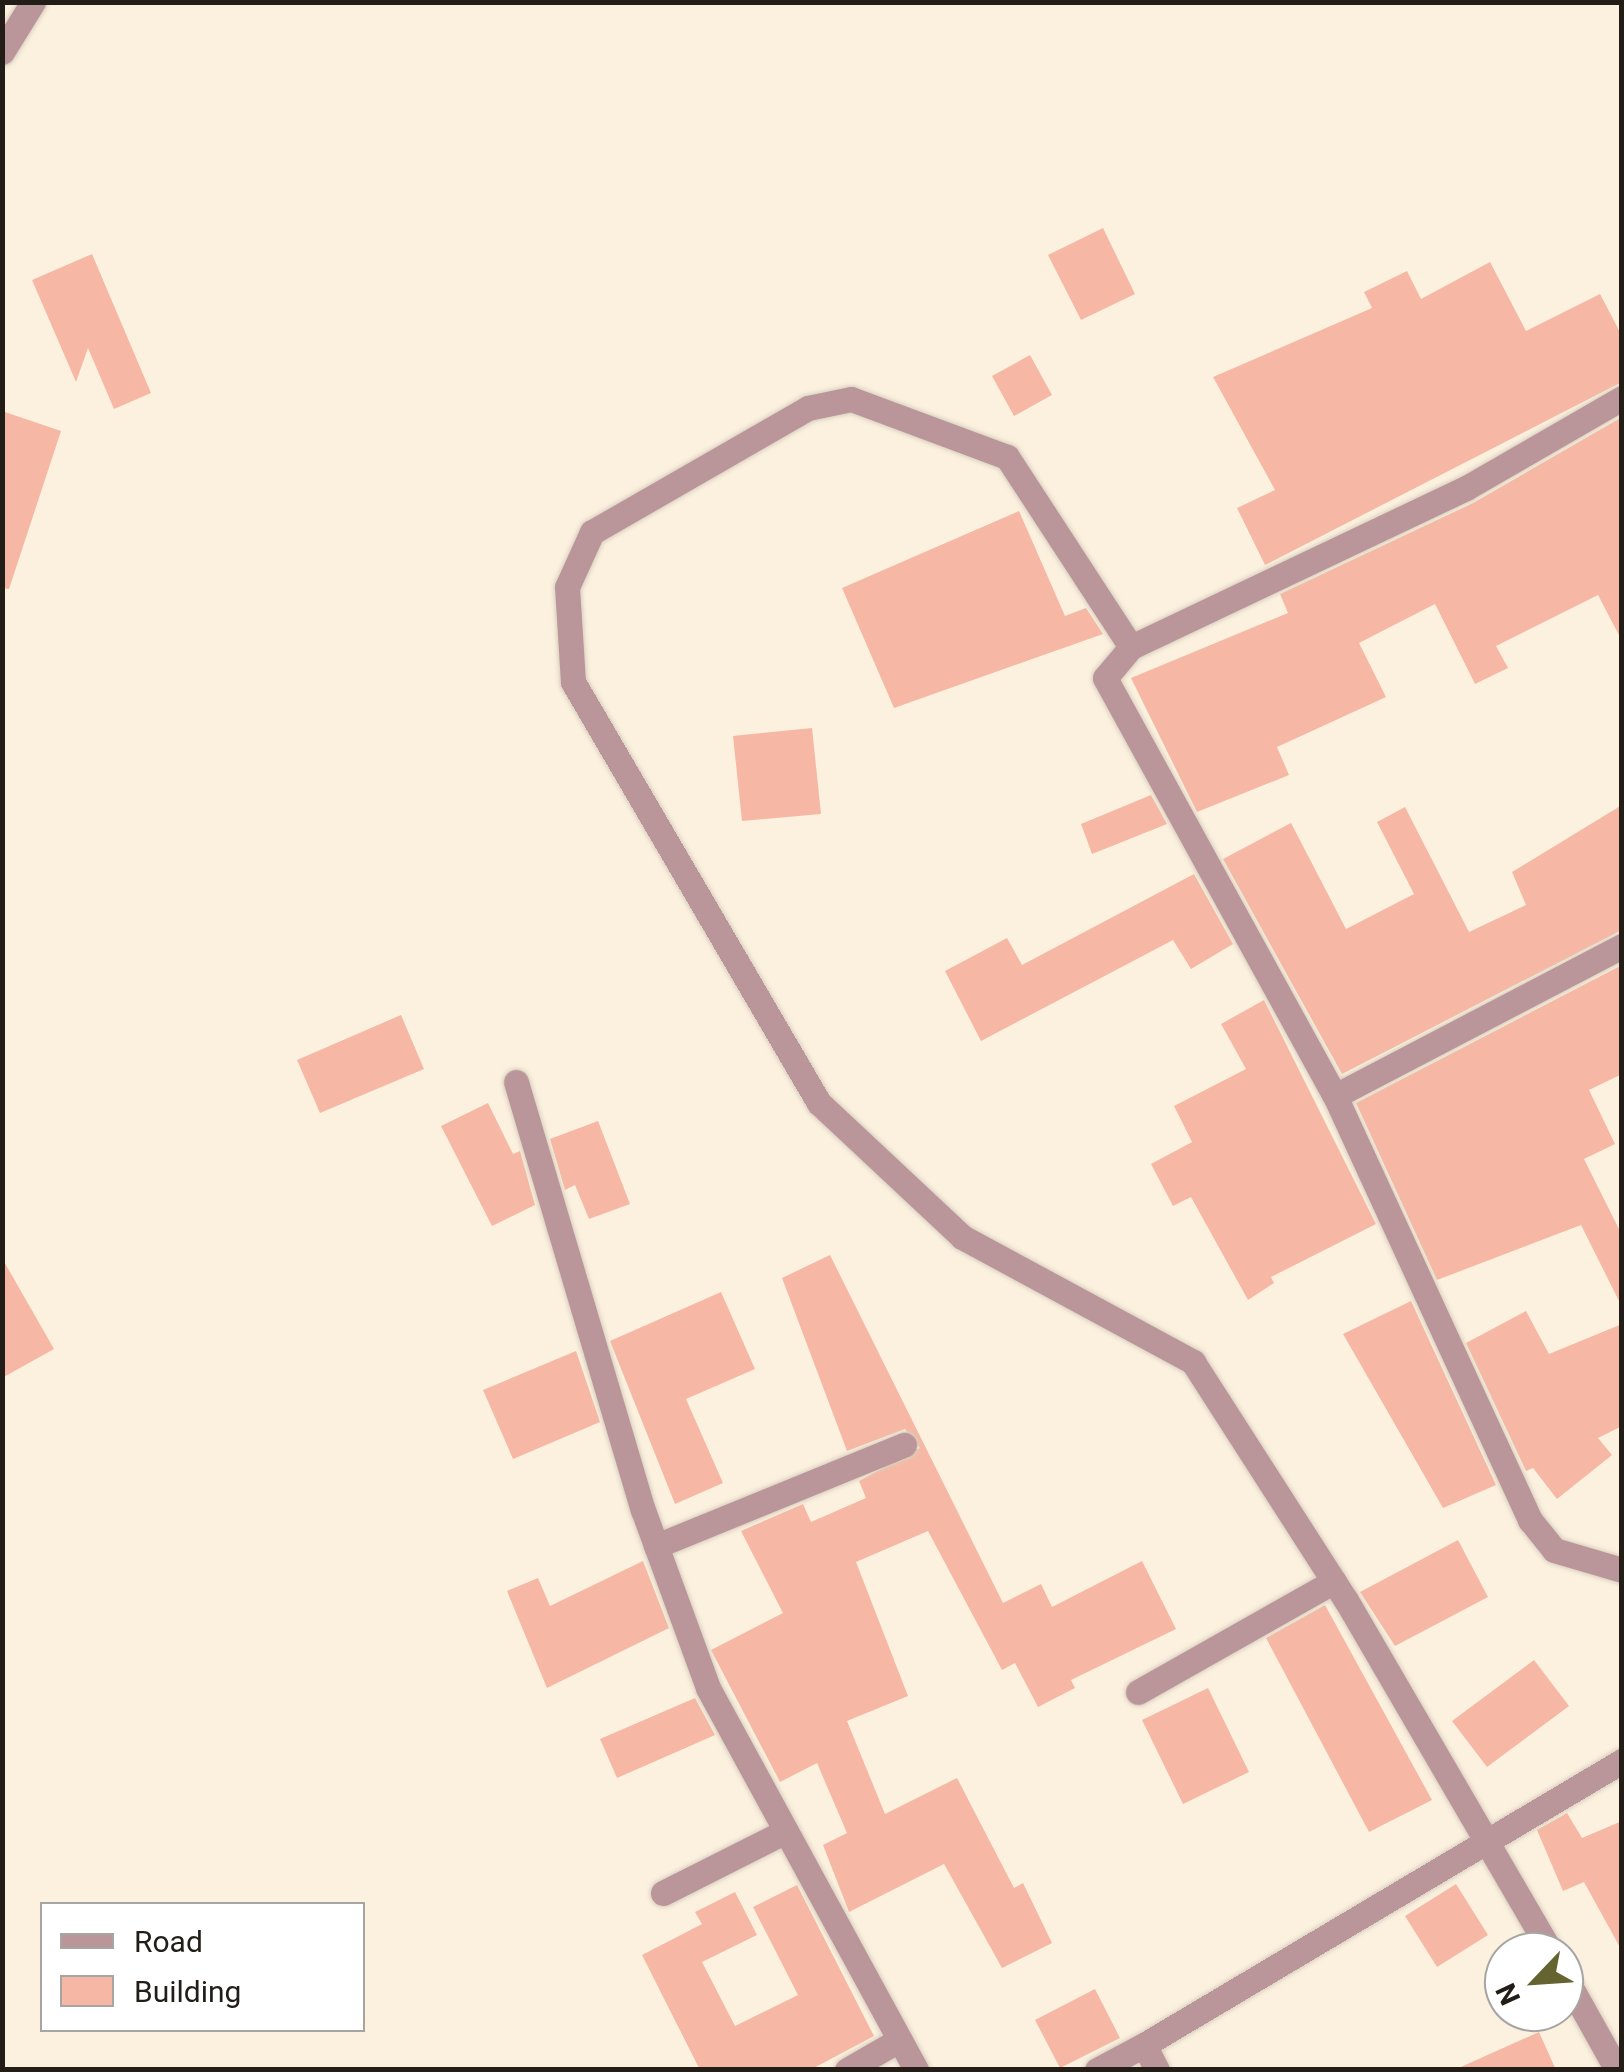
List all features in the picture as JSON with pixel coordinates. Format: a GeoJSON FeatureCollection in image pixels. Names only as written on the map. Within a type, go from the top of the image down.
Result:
{"type":"FeatureCollection","features":[{"type":"Feature","properties":{"kind":"street"},"geometry":{"type":"LineString","coordinates":[[2,52],[33,2]]}},
{"type":"Feature","properties":{"kind":"street"},"geometry":{"type":"LineString","coordinates":[[1622,398],[1466,488],[1131,647],[1109,664],[1110,700],[1334,1096],[1530,1520],[1554,1550],[1622,1570]]}},
{"type":"Feature","properties":{"kind":"street"},"geometry":{"type":"LineString","coordinates":[[1131,647],[1007,456],[851,399],[808,408],[592,532],[566,587],[573,682],[819,1102],[962,1237],[1192,1362],[1334,1581],[1540,1932]]}},
{"type":"Feature","properties":{"kind":"street"},"geometry":{"type":"LineString","coordinates":[[1334,1096],[1622,946]]}},
{"type":"Feature","properties":{"kind":"street"},"geometry":{"type":"LineString","coordinates":[[516,1082],[656,1546],[708,1688],[782,1833],[916,2070]]}},
{"type":"Feature","properties":{"kind":"street"},"geometry":{"type":"LineString","coordinates":[[656,1546],[904,1445]]}},
{"type":"Feature","properties":{"kind":"street"},"geometry":{"type":"LineString","coordinates":[[1138,1692],[1334,1581]]}},
{"type":"Feature","properties":{"kind":"street"},"geometry":{"type":"LineString","coordinates":[[1098,2070],[1486,1836],[1622,1761]]}},
{"type":"Feature","properties":{"kind":"street"},"geometry":{"type":"LineString","coordinates":[[663,1893],[782,1833]]}},
{"type":"Feature","properties":{"kind":"street"},"geometry":{"type":"LineString","coordinates":[[1584,2011],[1617,2070]]}},
{"type":"Feature","properties":{"kind":"street"},"geometry":{"type":"LineString","coordinates":[[847,2070],[898,2040]]}},
{"type":"Feature","properties":{"kind":"street"},"geometry":{"type":"LineString","coordinates":[[1144,2045],[1157,2070]]}},
{"type":"Feature","properties":{"kind":"building"},"geometry":{"type":"Polygon","coordinates":[[[1103,228],[1135,294],[1081,320],[1048,255],[1103,228]]]}},
{"type":"Feature","properties":{"kind":"building"},"geometry":{"type":"Polygon","coordinates":[[[92,254],[151,393],[114,409],[88,348],[76,382],[32,280],[92,254]]]}},
{"type":"Feature","properties":{"kind":"building"},"geometry":{"type":"Polygon","coordinates":[[[1490,262],[1526,331],[1600,294],[1622,336],[1622,382],[1265,565],[1237,508],[1275,490],[1213,377],[1372,308],[1364,292],[1407,271],[1421,299],[1490,262]]]}},
{"type":"Feature","properties":{"kind":"building"},"geometry":{"type":"Polygon","coordinates":[[[1030,355],[1052,395],[1014,416],[992,376],[1030,355]]]}},
{"type":"Feature","properties":{"kind":"building"},"geometry":{"type":"Polygon","coordinates":[[[2,411],[61,431],[9,589],[2,588],[2,411]]]}},
{"type":"Feature","properties":{"kind":"building"},"geometry":{"type":"Polygon","coordinates":[[[1622,417],[1622,641],[1598,595],[1496,646],[1508,668],[1475,684],[1435,604],[1359,643],[1386,697],[1277,747],[1289,775],[1197,812],[1131,678],[1288,613],[1280,594],[1473,503],[1622,417]]]}},
{"type":"Feature","properties":{"kind":"building"},"geometry":{"type":"Polygon","coordinates":[[[1019,511],[1065,616],[1086,608],[1103,634],[894,708],[842,588],[1019,511]]]}},
{"type":"Feature","properties":{"kind":"building"},"geometry":{"type":"Polygon","coordinates":[[[812,728],[821,814],[742,821],[733,736],[812,728]]]}},
{"type":"Feature","properties":{"kind":"building"},"geometry":{"type":"Polygon","coordinates":[[[1151,795],[1167,824],[1092,854],[1081,824],[1151,795]]]}},
{"type":"Feature","properties":{"kind":"building"},"geometry":{"type":"Polygon","coordinates":[[[1622,805],[1622,930],[1342,1074],[1223,859],[1291,823],[1346,929],[1414,894],[1377,822],[1405,807],[1469,932],[1526,905],[1512,872],[1622,805]]]}},
{"type":"Feature","properties":{"kind":"building"},"geometry":{"type":"Polygon","coordinates":[[[1194,874],[1233,944],[1191,969],[1173,940],[981,1041],[945,971],[1007,938],[1022,965],[1194,874]]]}},
{"type":"Feature","properties":{"kind":"building"},"geometry":{"type":"Polygon","coordinates":[[[1622,965],[1622,1074],[1589,1090],[1615,1144],[1584,1159],[1622,1235],[1622,1307],[1581,1225],[1437,1280],[1356,1103],[1622,965]]]}},
{"type":"Feature","properties":{"kind":"building"},"geometry":{"type":"Polygon","coordinates":[[[1264,1000],[1376,1224],[1271,1277],[1274,1283],[1248,1300],[1191,1197],[1173,1206],[1151,1164],[1192,1142],[1174,1106],[1246,1069],[1221,1024],[1264,1000]]]}},
{"type":"Feature","properties":{"kind":"building"},"geometry":{"type":"Polygon","coordinates":[[[401,1015],[424,1069],[320,1113],[297,1060],[401,1015]]]}},
{"type":"Feature","properties":{"kind":"building"},"geometry":{"type":"Polygon","coordinates":[[[488,1103],[513,1154],[520,1151],[535,1205],[492,1226],[441,1126],[488,1103]]]}},
{"type":"Feature","properties":{"kind":"building"},"geometry":{"type":"Polygon","coordinates":[[[598,1121],[630,1204],[589,1219],[575,1185],[565,1190],[550,1139],[598,1121]]]}},
{"type":"Feature","properties":{"kind":"building"},"geometry":{"type":"Polygon","coordinates":[[[830,1255],[1003,1603],[1041,1584],[1052,1607],[1142,1561],[1176,1629],[1071,1680],[1075,1688],[1038,1707],[1015,1663],[1002,1670],[928,1531],[856,1562],[908,1696],[847,1721],[885,1814],[957,1778],[1014,1888],[1023,1883],[1052,1943],[1002,1968],[944,1864],[849,1912],[823,1845],[847,1833],[817,1763],[780,1782],[711,1650],[783,1613],[741,1531],[803,1504],[811,1522],[866,1498],[859,1481],[920,1448],[905,1429],[847,1451],[782,1278],[830,1255]]]}},
{"type":"Feature","properties":{"kind":"building"},"geometry":{"type":"Polygon","coordinates":[[[2,1258],[54,1349],[2,1378],[2,1258]]]}},
{"type":"Feature","properties":{"kind":"building"},"geometry":{"type":"Polygon","coordinates":[[[721,1292],[755,1369],[686,1399],[723,1483],[675,1504],[610,1341],[721,1292]]]}},
{"type":"Feature","properties":{"kind":"building"},"geometry":{"type":"Polygon","coordinates":[[[1411,1301],[1496,1485],[1443,1508],[1343,1334],[1411,1301]]]}},
{"type":"Feature","properties":{"kind":"building"},"geometry":{"type":"Polygon","coordinates":[[[1526,1311],[1549,1354],[1622,1324],[1622,1426],[1598,1438],[1612,1455],[1557,1499],[1533,1468],[1526,1471],[1466,1343],[1526,1311]]]}},
{"type":"Feature","properties":{"kind":"building"},"geometry":{"type":"Polygon","coordinates":[[[576,1351],[600,1422],[513,1459],[483,1390],[576,1351]]]}},
{"type":"Feature","properties":{"kind":"building"},"geometry":{"type":"Polygon","coordinates":[[[1458,1540],[1488,1597],[1395,1646],[1360,1592],[1458,1540]]]}},
{"type":"Feature","properties":{"kind":"building"},"geometry":{"type":"Polygon","coordinates":[[[643,1561],[669,1628],[547,1688],[507,1591],[538,1578],[550,1606],[643,1561]]]}},
{"type":"Feature","properties":{"kind":"building"},"geometry":{"type":"Polygon","coordinates":[[[1325,1605],[1432,1800],[1369,1832],[1266,1638],[1325,1605]]]}},
{"type":"Feature","properties":{"kind":"building"},"geometry":{"type":"Polygon","coordinates":[[[1534,1660],[1569,1706],[1487,1767],[1452,1721],[1534,1660]]]}},
{"type":"Feature","properties":{"kind":"building"},"geometry":{"type":"Polygon","coordinates":[[[1208,1688],[1249,1772],[1183,1804],[1142,1720],[1208,1688]]]}},
{"type":"Feature","properties":{"kind":"building"},"geometry":{"type":"Polygon","coordinates":[[[695,1698],[715,1735],[617,1778],[600,1739],[695,1698]]]}},
{"type":"Feature","properties":{"kind":"building"},"geometry":{"type":"Polygon","coordinates":[[[1567,1813],[1582,1838],[1622,1821],[1622,1951],[1584,1882],[1563,1891],[1537,1830],[1567,1813]]]}},
{"type":"Feature","properties":{"kind":"building"},"geometry":{"type":"Polygon","coordinates":[[[1456,1884],[1486,1932],[1484,1938],[1437,1967],[1405,1916],[1456,1884]]]}},
{"type":"Feature","properties":{"kind":"building"},"geometry":{"type":"Polygon","coordinates":[[[797,1885],[874,2036],[810,2070],[700,2070],[642,1955],[702,1924],[695,1912],[735,1892],[757,1935],[702,1962],[735,2026],[798,1995],[753,1907],[797,1885]]]}},
{"type":"Feature","properties":{"kind":"building"},"geometry":{"type":"Polygon","coordinates":[[[1095,1989],[1120,2038],[1060,2068],[1035,2020],[1095,1989]]]}},
{"type":"Feature","properties":{"kind":"building"},"geometry":{"type":"Polygon","coordinates":[[[1539,2032],[1556,2070],[1454,2070],[1539,2032]]]}}]}
